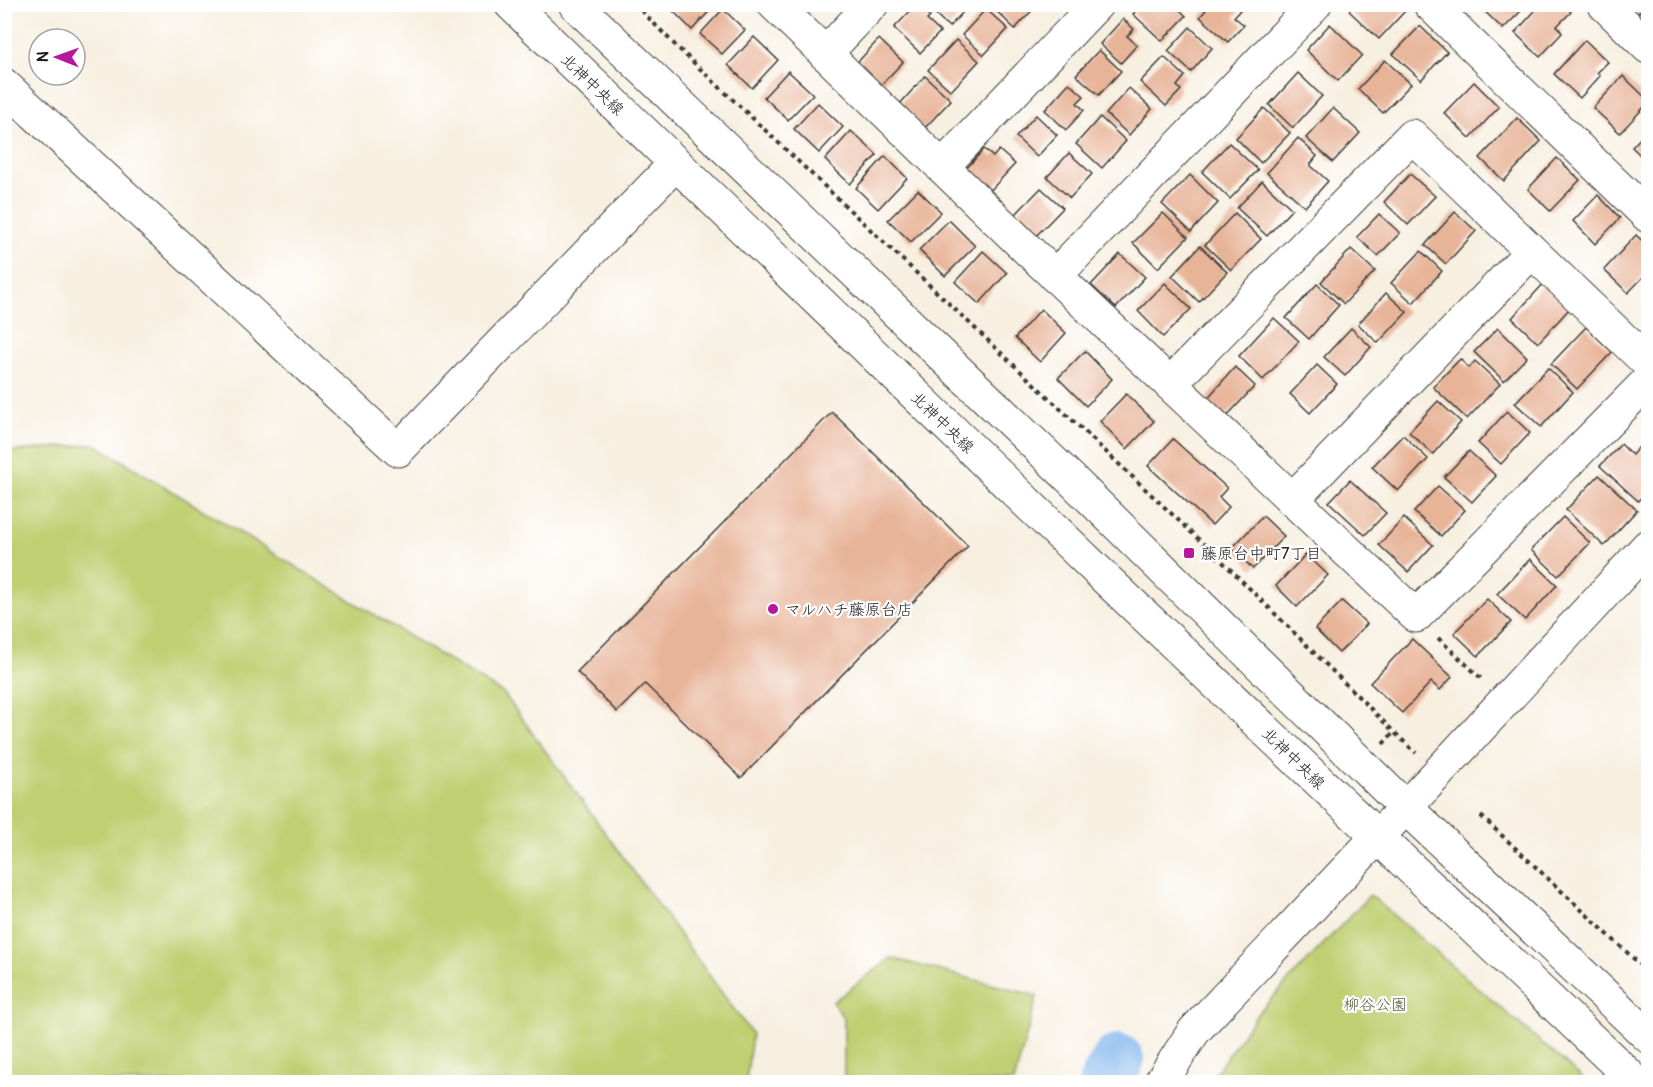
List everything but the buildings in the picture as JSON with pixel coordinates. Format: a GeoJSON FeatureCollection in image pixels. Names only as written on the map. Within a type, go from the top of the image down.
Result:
{"type":"FeatureCollection","features":[{"type":"Feature","properties":{"kind":"street","name":"北神中央線"},"geometry":{"type":"LineString","coordinates":[[511,4],[1106,579],[1636,1083]]}},
{"type":"Feature","properties":{"kind":"street"},"geometry":{"type":"LineString","coordinates":[[575,4],[1072,480],[1406,808],[1648,1036]]}},
{"type":"Feature","properties":{"kind":"street"},"geometry":{"type":"LineString","coordinates":[[774,4],[1055,276],[1416,616],[1648,381]]}},
{"type":"Feature","properties":{"kind":"street"},"geometry":{"type":"LineString","coordinates":[[825,54],[872,4]]}},
{"type":"Feature","properties":{"kind":"street"},"geometry":{"type":"LineString","coordinates":[[942,167],[1097,4]]}},
{"type":"Feature","properties":{"kind":"street"},"geometry":{"type":"LineString","coordinates":[[1055,276],[1315,4]]}},
{"type":"Feature","properties":{"kind":"street"},"geometry":{"type":"LineString","coordinates":[[1430,4],[1648,216]]}},
{"type":"Feature","properties":{"kind":"street"},"geometry":{"type":"LineString","coordinates":[[1604,4],[1648,47]]}},
{"type":"Feature","properties":{"kind":"street"},"geometry":{"type":"LineString","coordinates":[[4,85],[398,450],[676,163]]}},
{"type":"Feature","properties":{"kind":"street"},"geometry":{"type":"LineString","coordinates":[[1170,384],[1412,136],[1648,363]]}},
{"type":"Feature","properties":{"kind":"street"},"geometry":{"type":"LineString","coordinates":[[1292,500],[1532,252]]}},
{"type":"Feature","properties":{"kind":"street"},"geometry":{"type":"LineString","coordinates":[[1161,1083],[1194,1031],[1377,837],[1643,562]]}},
{"type":"Feature","properties":{"kind":"path"},"geometry":{"type":"LineString","coordinates":[[635,4],[685,54],[1229,568],[1421,757]]}},
{"type":"Feature","properties":{"kind":"path"},"geometry":{"type":"LineString","coordinates":[[1416,616],[1490,687]]}},
{"type":"Feature","properties":{"kind":"path"},"geometry":{"type":"LineString","coordinates":[[1380,748],[1394,732]]}},
{"type":"Feature","properties":{"kind":"path"},"geometry":{"type":"LineString","coordinates":[[1481,816],[1648,972]]}},
{"type":"Feature","properties":{"kind":"green space"},"geometry":{"type":"Polygon","coordinates":[[[95,444],[504,694],[752,1034],[746,1082],[5,1082],[5,452],[95,444]]]}},
{"type":"Feature","properties":{"kind":"green space","name":"柳谷公園"},"geometry":{"type":"Polygon","coordinates":[[[1370,895],[1587,1082],[1209,1082],[1258,1013],[1370,895]]]}},
{"type":"Feature","properties":{"kind":"green space"},"geometry":{"type":"Polygon","coordinates":[[[891,958],[1037,996],[1014,1082],[844,1082],[844,1019],[833,1002],[891,958]]]}},
{"type":"Feature","properties":{"kind":"waterway"},"geometry":{"type":"LineString","coordinates":[[1105,1082],[1118,1060]]}},
{"type":"Feature","properties":{"kind":"place","name":"藤原台中町7丁目"},"geometry":{"type":"Point","coordinates":[1189,553]}},
{"type":"Feature","properties":{"kind":"place","name":"マルハチ藤原台店"},"geometry":{"type":"Point","coordinates":[773,609]}}]}
